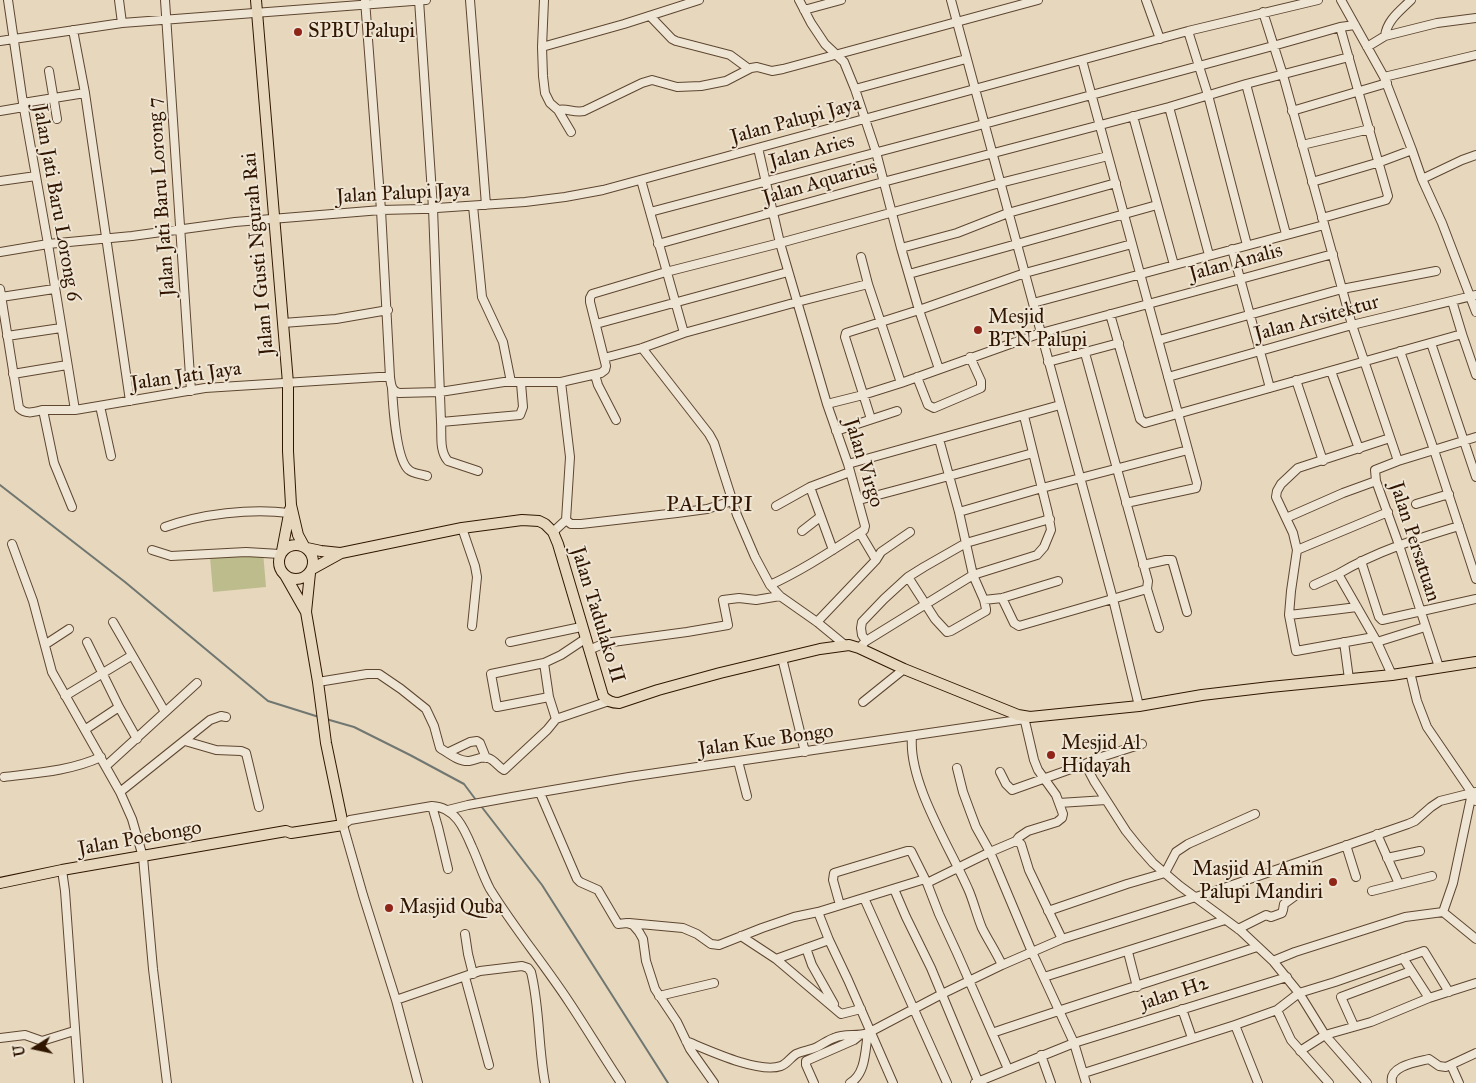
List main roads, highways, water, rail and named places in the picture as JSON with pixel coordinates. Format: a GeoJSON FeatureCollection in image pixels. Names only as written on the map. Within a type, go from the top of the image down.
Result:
{"type":"FeatureCollection","features":[{"type":"Feature","properties":{"kind":"main road","name":"Jalan I Gusti Ngurah Rai"},"geometry":{"type":"LineString","coordinates":[[256,0],[288,383],[290,509],[281,553]]}},
{"type":"Feature","properties":{"kind":"main road","name":"Jalan I Gusti Ngurah Rai"},"geometry":{"type":"LineString","coordinates":[[290,509],[298,534],[305,547]]}},
{"type":"Feature","properties":{"kind":"main road","name":"Jalan Tadulako II"},"geometry":{"type":"LineString","coordinates":[[311,571],[341,553],[462,528],[532,520],[545,524],[553,532],[558,544],[603,696],[609,702],[619,703],[658,690],[782,658],[820,649],[862,644],[904,669],[1025,718],[1139,706],[1270,686],[1392,675],[1476,662]]}},
{"type":"Feature","properties":{"kind":"main road"},"geometry":{"type":"LineString","coordinates":[[306,612],[279,566],[278,561],[281,553],[294,544],[321,551],[341,553]]}},
{"type":"Feature","properties":{"kind":"main road"},"geometry":{"type":"LineString","coordinates":[[305,547],[312,555],[313,560],[306,612]]}},
{"type":"Feature","properties":{"kind":"main road"},"geometry":{"type":"LineString","coordinates":[[285,575],[300,579],[311,571]]}},
{"type":"Feature","properties":{"kind":"main road","name":"Jalan Poebongo"},"geometry":{"type":"LineString","coordinates":[[0,883],[62,870],[286,831],[291,833],[345,821],[326,743],[306,612]]}},
{"type":"Feature","properties":{"kind":"waterway"},"geometry":{"type":"LineString","coordinates":[[0,485],[125,582],[268,701],[319,717]]}},
{"type":"Feature","properties":{"kind":"waterway"},"geometry":{"type":"LineString","coordinates":[[326,719],[354,727],[464,784],[476,800]]}},
{"type":"Feature","properties":{"kind":"waterway"},"geometry":{"type":"LineString","coordinates":[[481,806],[542,885],[668,1083]]}},
{"type":"Feature","properties":{"kind":"place","name":"SPBU Palupi"},"geometry":{"type":"Point","coordinates":[298,32]}},
{"type":"Feature","properties":{"kind":"place","name":"Mesjid BTN Palupi"},"geometry":{"type":"Point","coordinates":[978,330]}},
{"type":"Feature","properties":{"kind":"place","name":"Mesjid Al Hidayah"},"geometry":{"type":"Point","coordinates":[1051,755]}},
{"type":"Feature","properties":{"kind":"place","name":"Masjid Al Amin Palupi Mandiri"},"geometry":{"type":"Point","coordinates":[1333,882]}},
{"type":"Feature","properties":{"kind":"place","name":"Masjid Quba"},"geometry":{"type":"Point","coordinates":[389,908]}},
{"type":"Feature","properties":{"kind":"district","name":"PALUPI"},"geometry":{"type":"Point","coordinates":[710,506]}}]}
